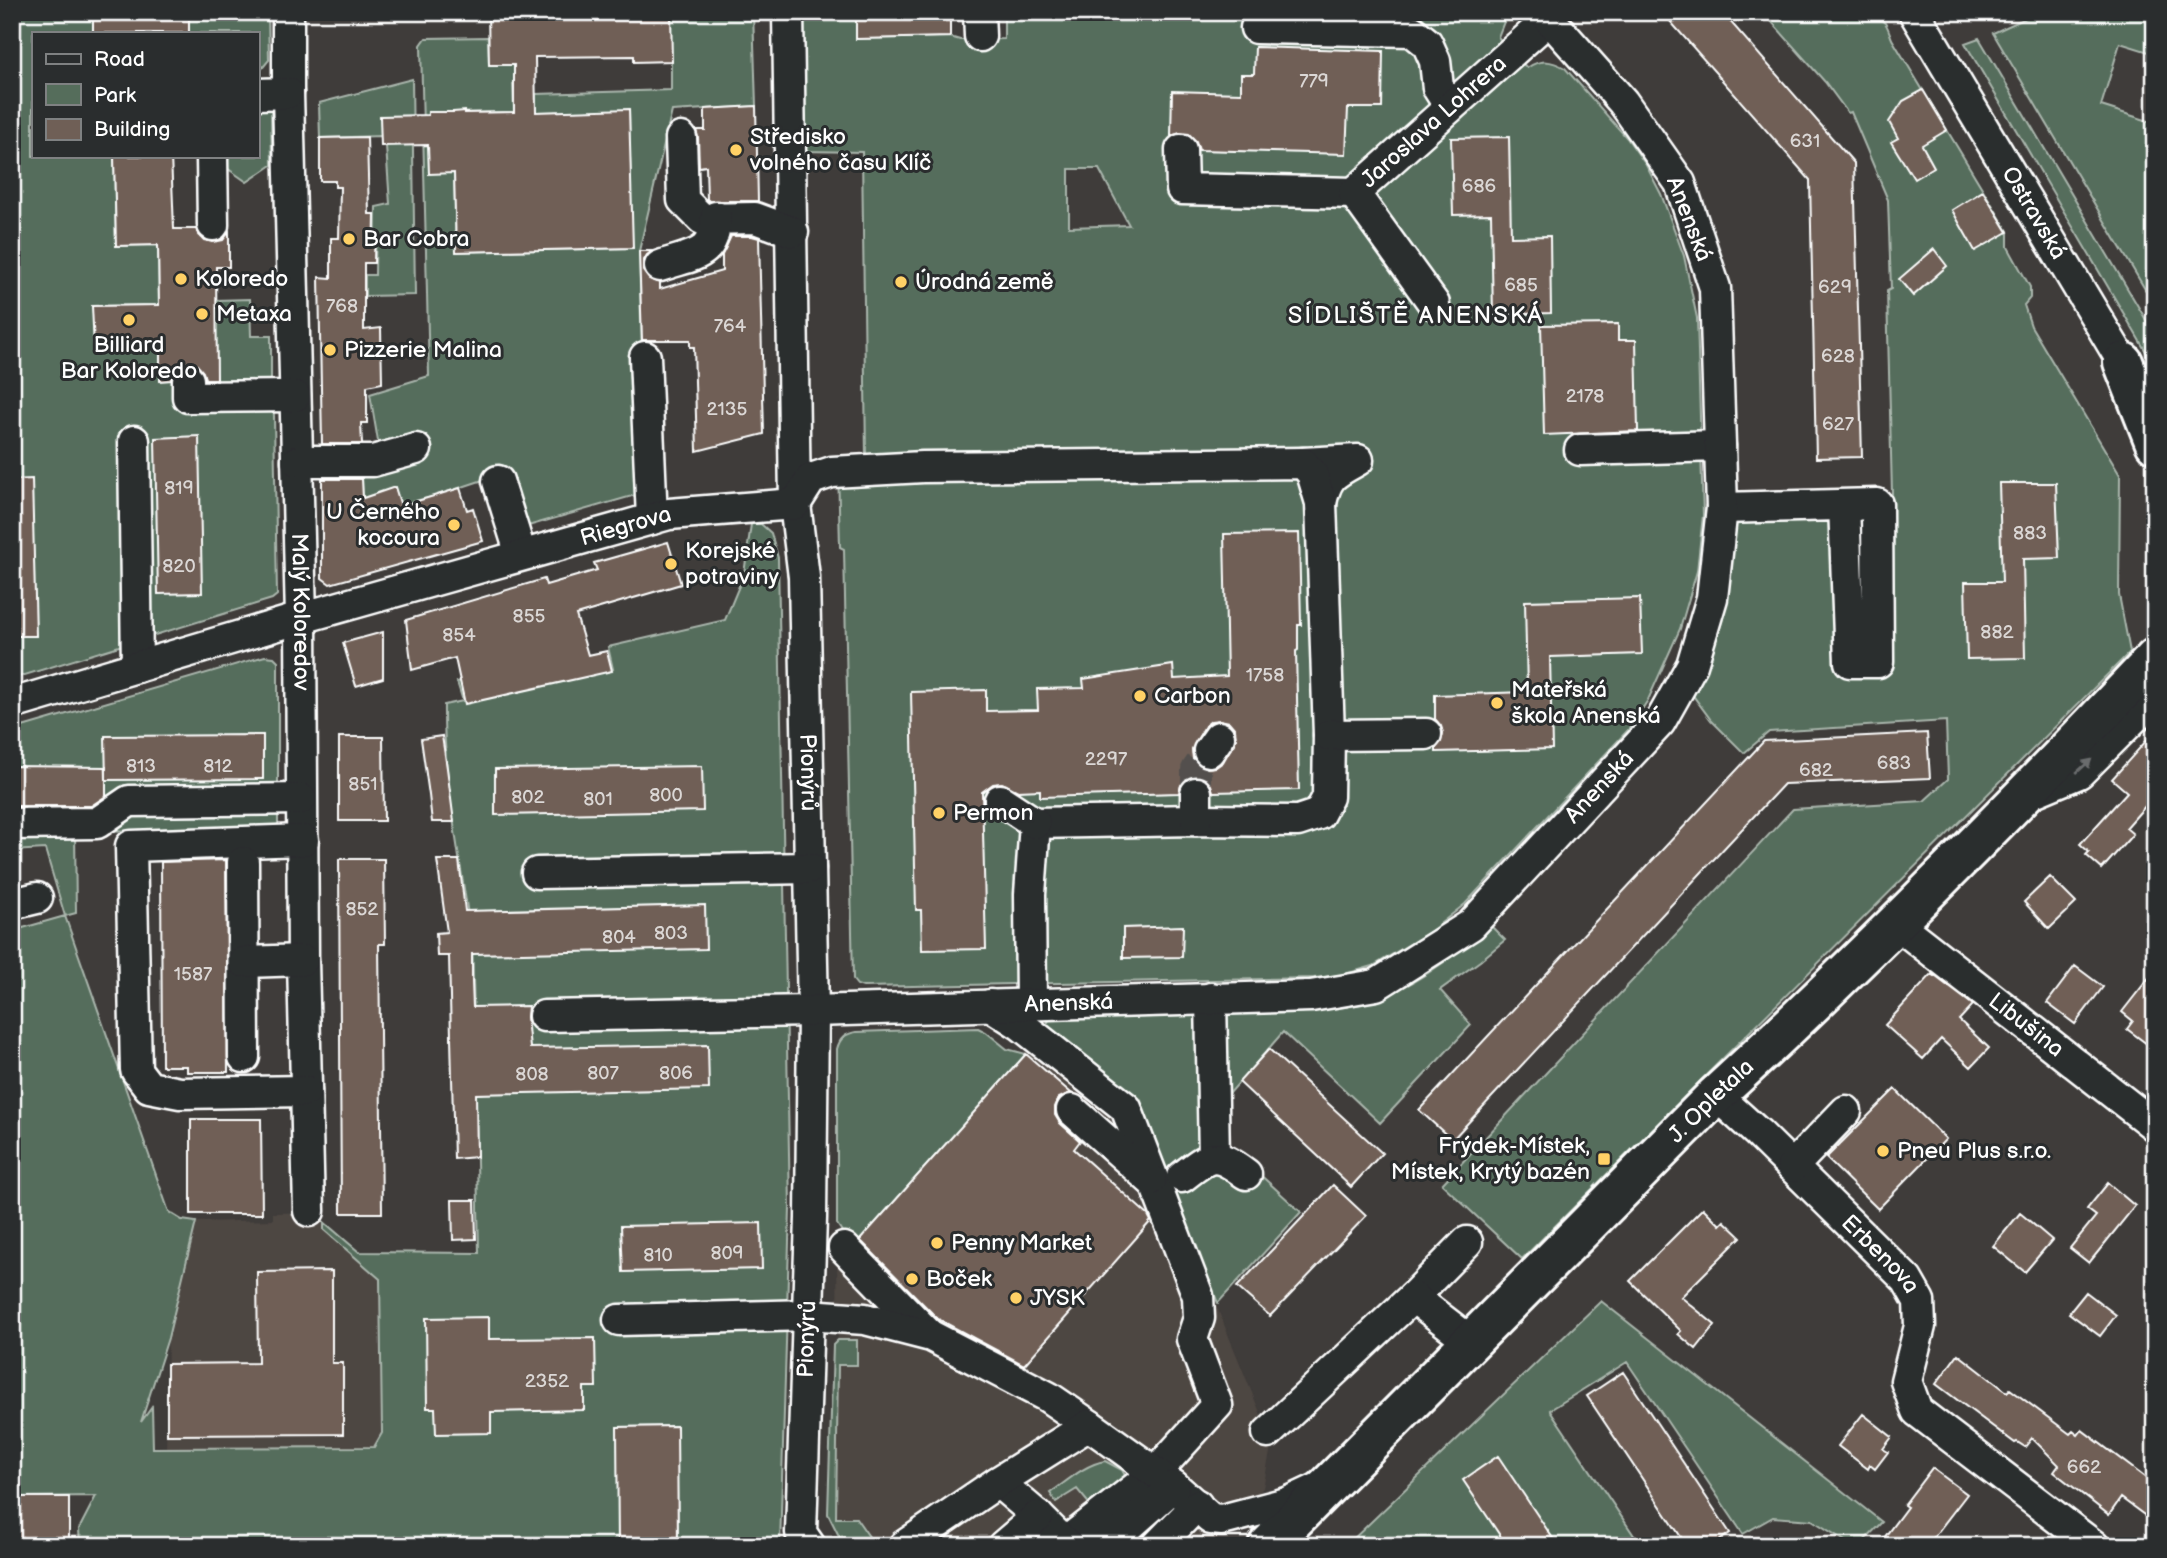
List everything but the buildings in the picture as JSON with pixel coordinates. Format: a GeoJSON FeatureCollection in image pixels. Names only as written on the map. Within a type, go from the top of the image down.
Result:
{"type":"FeatureCollection","features":[{"type":"Feature","properties":{"kind":"main road"},"geometry":{"type":"LineString","coordinates":[[2123,362],[2155,443]]}},
{"type":"Feature","properties":{"kind":"main road","name":"J. Opletala"},"geometry":{"type":"LineString","coordinates":[[1268,1546],[1716,1095],[1897,924],[2154,668]]}},
{"type":"Feature","properties":{"kind":"street","name":"Malý Koloredov"},"geometry":{"type":"LineString","coordinates":[[288,12],[301,618],[303,960],[309,1211]]}},
{"type":"Feature","properties":{"kind":"street","name":"Pionýrů"},"geometry":{"type":"LineString","coordinates":[[788,12],[795,504],[804,577],[813,1011],[804,1541]]}},
{"type":"Feature","properties":{"kind":"street","name":"Ostravská"},"geometry":{"type":"LineString","coordinates":[[1914,12],[2155,415]]}},
{"type":"Feature","properties":{"kind":"street","name":"Jaroslava Lohrera"},"geometry":{"type":"LineString","coordinates":[[1181,150],[1182,189],[1354,193],[1546,16]]}},
{"type":"Feature","properties":{"kind":"street","name":"Anenská"},"geometry":{"type":"LineString","coordinates":[[544,1016],[1311,996],[1376,985],[1471,925],[1660,722],[1692,665],[1712,598],[1723,508],[1715,288],[1680,183],[1623,102],[1546,16]]}},
{"type":"Feature","properties":{"kind":"street"},"geometry":{"type":"LineString","coordinates":[[1256,28],[1412,31],[1427,43],[1435,61],[1438,88],[1450,107]]}},
{"type":"Feature","properties":{"kind":"street"},"geometry":{"type":"LineString","coordinates":[[259,94],[288,93]]}},
{"type":"Feature","properties":{"kind":"street"},"geometry":{"type":"LineString","coordinates":[[681,138],[683,200],[702,219],[755,218],[793,232]]}},
{"type":"Feature","properties":{"kind":"street"},"geometry":{"type":"LineString","coordinates":[[212,158],[213,225]]}},
{"type":"Feature","properties":{"kind":"street"},"geometry":{"type":"LineString","coordinates":[[1354,193],[1434,304]]}},
{"type":"Feature","properties":{"kind":"street"},"geometry":{"type":"LineString","coordinates":[[660,266],[707,250],[712,241],[716,218]]}},
{"type":"Feature","properties":{"kind":"street"},"geometry":{"type":"LineString","coordinates":[[645,357],[666,524]]}},
{"type":"Feature","properties":{"kind":"street"},"geometry":{"type":"LineString","coordinates":[[187,380],[188,397],[295,396]]}},
{"type":"Feature","properties":{"kind":"street"},"geometry":{"type":"LineString","coordinates":[[1580,450],[1653,440],[1720,446]]}},
{"type":"Feature","properties":{"kind":"street"},"geometry":{"type":"LineString","coordinates":[[134,441],[137,667]]}},
{"type":"Feature","properties":{"kind":"street"},"geometry":{"type":"LineString","coordinates":[[297,461],[373,461],[416,449]]}},
{"type":"Feature","properties":{"kind":"street"},"geometry":{"type":"LineString","coordinates":[[795,504],[811,479],[832,472],[923,467],[1303,463],[1358,460],[1326,482],[1321,503]]}},
{"type":"Feature","properties":{"kind":"street"},"geometry":{"type":"LineString","coordinates":[[1000,800],[1035,823],[1196,806],[1298,821],[1319,814],[1328,797],[1329,735],[1321,503],[1312,473],[1303,463]]}},
{"type":"Feature","properties":{"kind":"street"},"geometry":{"type":"LineString","coordinates":[[498,481],[522,555]]}},
{"type":"Feature","properties":{"kind":"street","name":"Riegrova"},"geometry":{"type":"LineString","coordinates":[[12,704],[522,555],[666,524],[795,504]]}},
{"type":"Feature","properties":{"kind":"street"},"geometry":{"type":"LineString","coordinates":[[1723,508],[1877,504],[1878,662],[1850,662],[1844,505]]}},
{"type":"Feature","properties":{"kind":"street"},"geometry":{"type":"LineString","coordinates":[[1329,735],[1426,734]]}},
{"type":"Feature","properties":{"kind":"street"},"geometry":{"type":"LineString","coordinates":[[12,824],[97,823],[129,801],[301,799]]}},
{"type":"Feature","properties":{"kind":"street"},"geometry":{"type":"LineString","coordinates":[[1031,1004],[1030,894],[1035,823]]}},
{"type":"Feature","properties":{"kind":"street"},"geometry":{"type":"LineString","coordinates":[[303,840],[131,846],[136,1070],[149,1087],[180,1093],[306,1091]]}},
{"type":"Feature","properties":{"kind":"street"},"geometry":{"type":"LineString","coordinates":[[243,862],[244,1057]]}},
{"type":"Feature","properties":{"kind":"street"},"geometry":{"type":"LineString","coordinates":[[537,873],[810,868]]}},
{"type":"Feature","properties":{"kind":"street","name":"Libušina"},"geometry":{"type":"LineString","coordinates":[[1897,924],[2155,1126]]}},
{"type":"Feature","properties":{"kind":"street"},"geometry":{"type":"LineString","coordinates":[[244,962],[303,960]]}},
{"type":"Feature","properties":{"kind":"street"},"geometry":{"type":"LineString","coordinates":[[1211,998],[1214,1157]]}},
{"type":"Feature","properties":{"kind":"street"},"geometry":{"type":"LineString","coordinates":[[990,1005],[1021,1025],[1126,1108],[1168,1180],[1198,1296],[1199,1318],[1192,1339],[1217,1405],[1185,1496],[1157,1546]]}},
{"type":"Feature","properties":{"kind":"street","name":"Erbenova"},"geometry":{"type":"LineString","coordinates":[[1716,1095],[1907,1280],[1919,1301],[1920,1326],[1906,1381],[1917,1411],[2094,1546]]}},
{"type":"Feature","properties":{"kind":"street"},"geometry":{"type":"LineString","coordinates":[[1073,1110],[1168,1180]]}},
{"type":"Feature","properties":{"kind":"street"},"geometry":{"type":"LineString","coordinates":[[1792,1167],[1846,1111]]}},
{"type":"Feature","properties":{"kind":"street"},"geometry":{"type":"LineString","coordinates":[[1168,1180],[1214,1157],[1227,1160],[1246,1174]]}},
{"type":"Feature","properties":{"kind":"street"},"geometry":{"type":"LineString","coordinates":[[1268,1433],[1413,1297],[1467,1242]]}},
{"type":"Feature","properties":{"kind":"street"},"geometry":{"type":"LineString","coordinates":[[844,1248],[930,1336]]}},
{"type":"Feature","properties":{"kind":"street"},"geometry":{"type":"LineString","coordinates":[[1413,1297],[1470,1341]]}},
{"type":"Feature","properties":{"kind":"street"},"geometry":{"type":"LineString","coordinates":[[619,1320],[808,1315],[865,1319],[930,1336],[1048,1397],[1222,1520],[1287,1503],[1332,1482]]}},
{"type":"Feature","properties":{"kind":"street"},"geometry":{"type":"LineString","coordinates":[[904,1546],[998,1482],[1089,1425]]}},
{"type":"Feature","properties":{"kind":"street"},"geometry":{"type":"LineString","coordinates":[[998,1482],[1038,1516],[1065,1545],[1185,1496]]}},
{"type":"Feature","properties":{"kind":"street"},"geometry":{"type":"LineString","coordinates":[[1122,1543],[1185,1496]]}},
{"type":"Feature","properties":{"kind":"street"},"geometry":{"type":"LineString","coordinates":[[1185,1496],[1185,1546]]}},
{"type":"Feature","properties":{"kind":"street"},"geometry":{"type":"LineString","coordinates":[[1003,1546],[1038,1516]]}},
{"type":"Feature","properties":{"kind":"shaded area"},"geometry":{"type":"Polygon","coordinates":[[[1047,1030],[1132,1099],[1272,1442],[1263,1488],[1211,1546],[876,1546],[864,1527],[836,1518],[837,1251],[1047,1030]]]}},
{"type":"Feature","properties":{"kind":"shaded area"},"geometry":{"type":"Polygon","coordinates":[[[313,1212],[359,1252],[539,1254],[677,1426],[182,1546],[166,1449],[168,1338],[196,1222],[273,1220],[273,1213],[313,1212]]]}},
{"type":"Feature","properties":{"kind":"green space"},"geometry":{"type":"Polygon","coordinates":[[[12,12],[93,12],[93,32],[32,32],[32,158],[114,158],[116,246],[158,245],[159,305],[93,306],[94,347],[160,344],[161,380],[216,379],[216,300],[250,299],[251,336],[271,336],[277,595],[272,599],[12,679],[12,12]]]}},
{"type":"Feature","properties":{"kind":"green space"},"geometry":{"type":"Polygon","coordinates":[[[189,12],[268,12],[269,60],[259,71],[259,32],[189,32],[189,12]]]}},
{"type":"Feature","properties":{"kind":"green space"},"geometry":{"type":"Polygon","coordinates":[[[671,12],[753,12],[756,106],[672,111],[639,251],[646,492],[514,530],[486,479],[432,497],[363,513],[362,476],[380,453],[370,394],[429,376],[421,45],[426,38],[488,37],[489,65],[517,65],[517,84],[513,84],[514,112],[428,113],[429,173],[454,173],[456,252],[632,248],[629,110],[536,112],[536,94],[671,90],[671,12]]]}},
{"type":"Feature","properties":{"kind":"green space"},"geometry":{"type":"Polygon","coordinates":[[[799,12],[856,12],[857,39],[950,37],[960,40],[1004,39],[1004,12],[1505,12],[1498,37],[1527,68],[1546,62],[1565,68],[1627,138],[1646,165],[1661,194],[1684,256],[1697,318],[1703,515],[1697,571],[1680,629],[1648,700],[1629,729],[1465,904],[1431,931],[1373,966],[1342,975],[1314,978],[857,985],[853,980],[844,549],[840,547],[838,467],[866,457],[862,152],[803,151],[799,12]],[[1069,169],[1069,227],[1129,225],[1099,169],[1069,169]]]}},
{"type":"Feature","properties":{"kind":"green space"},"geometry":{"type":"Polygon","coordinates":[[[1763,12],[1846,12],[1877,18],[1885,23],[1892,39],[2008,231],[2008,247],[2030,287],[2030,298],[2024,305],[2031,326],[2120,475],[2119,595],[2130,652],[1522,1259],[1442,1184],[1793,809],[1924,801],[1948,779],[1946,721],[1769,732],[1744,753],[1711,720],[1689,690],[1723,607],[1738,520],[1817,496],[1892,494],[1887,291],[1891,289],[1888,200],[1851,112],[1848,113],[1825,82],[1763,12]]]}},
{"type":"Feature","properties":{"kind":"green space"},"geometry":{"type":"Polygon","coordinates":[[[2039,12],[2147,12],[2155,15],[2155,54],[2120,43],[2101,106],[2155,123],[2155,306],[1993,33],[2039,12]]]}},
{"type":"Feature","properties":{"kind":"green space"},"geometry":{"type":"Polygon","coordinates":[[[1979,38],[2155,335],[2155,367],[1965,43],[1979,38]]]}},
{"type":"Feature","properties":{"kind":"green space"},"geometry":{"type":"Polygon","coordinates":[[[412,79],[415,295],[365,296],[365,275],[375,275],[376,207],[390,204],[386,146],[381,136],[320,138],[319,103],[412,79]]]}},
{"type":"Feature","properties":{"kind":"green space"},"geometry":{"type":"Polygon","coordinates":[[[259,109],[271,109],[272,165],[247,182],[224,166],[224,158],[259,158],[259,109]]]}},
{"type":"Feature","properties":{"kind":"green space"},"geometry":{"type":"Polygon","coordinates":[[[751,524],[761,524],[771,533],[778,558],[790,1208],[780,1546],[678,1546],[676,1426],[618,1427],[618,1546],[80,1546],[79,1529],[96,1496],[12,1497],[12,931],[65,916],[169,1212],[182,1220],[196,1222],[168,1338],[141,1422],[152,1407],[153,1448],[374,1447],[382,1433],[380,1279],[324,1230],[324,1222],[359,1252],[479,1253],[472,930],[449,789],[444,705],[463,701],[457,682],[479,677],[559,681],[613,669],[608,647],[725,620],[744,574],[751,524]]]}},
{"type":"Feature","properties":{"kind":"green space"},"geometry":{"type":"Polygon","coordinates":[[[265,656],[274,657],[278,661],[278,829],[75,831],[76,913],[65,916],[45,849],[12,851],[12,730],[265,656]]]}},
{"type":"Feature","properties":{"kind":"green space"},"geometry":{"type":"Polygon","coordinates":[[[1487,926],[1491,926],[1505,940],[1440,990],[1471,1025],[1380,1123],[1283,1032],[1209,1117],[1197,1174],[1256,1171],[1301,1212],[1218,1303],[1132,1099],[1046,1026],[1049,1020],[1054,1016],[1314,1009],[1359,1004],[1386,995],[1418,979],[1447,960],[1487,926]]]}},
{"type":"Feature","properties":{"kind":"green space"},"geometry":{"type":"Polygon","coordinates":[[[978,1028],[1007,1049],[1026,1054],[853,1248],[837,1224],[837,1049],[841,1039],[856,1032],[978,1028]]]}},
{"type":"Feature","properties":{"kind":"green space"},"geometry":{"type":"Polygon","coordinates":[[[1601,1301],[1882,1522],[1859,1546],[1853,1546],[1812,1520],[1773,1517],[1743,1534],[1627,1362],[1550,1410],[1641,1546],[1378,1546],[1373,1539],[1364,1546],[1346,1546],[1601,1301]]]}},
{"type":"Feature","properties":{"kind":"green space"},"geometry":{"type":"Polygon","coordinates":[[[838,1340],[857,1340],[857,1365],[838,1365],[836,1518],[856,1518],[872,1541],[863,1546],[844,1546],[828,1514],[833,1345],[838,1340]]]}},
{"type":"Feature","properties":{"kind":"green space"},"geometry":{"type":"Polygon","coordinates":[[[1105,1461],[1122,1470],[1127,1479],[1120,1487],[1116,1483],[1091,1506],[1077,1489],[1056,1502],[1050,1493],[1083,1470],[1105,1461]]]}},
{"type":"Feature","properties":{"kind":"tunnel"},"geometry":{"type":"LineString","coordinates":[[1196,793],[1196,770],[1209,751]]}},
{"type":"Feature","properties":{"kind":"place","name":"Středisko volného času Klíč"},"geometry":{"type":"Point","coordinates":[736,150]}},
{"type":"Feature","properties":{"kind":"place","name":"Bar Cobra"},"geometry":{"type":"Point","coordinates":[349,239]}},
{"type":"Feature","properties":{"kind":"place","name":"Koloredo"},"geometry":{"type":"Point","coordinates":[181,279]}},
{"type":"Feature","properties":{"kind":"place","name":"Úrodná země"},"geometry":{"type":"Point","coordinates":[901,282]}},
{"type":"Feature","properties":{"kind":"place","name":"Metaxa"},"geometry":{"type":"Point","coordinates":[202,314]}},
{"type":"Feature","properties":{"kind":"place","name":"Billiard Bar Koloredo"},"geometry":{"type":"Point","coordinates":[129,320]}},
{"type":"Feature","properties":{"kind":"place","name":"Pizzerie Malina"},"geometry":{"type":"Point","coordinates":[330,350]}},
{"type":"Feature","properties":{"kind":"place","name":"U Černého kocoura"},"geometry":{"type":"Point","coordinates":[454,525]}},
{"type":"Feature","properties":{"kind":"place","name":"Korejské potraviny"},"geometry":{"type":"Point","coordinates":[671,564]}},
{"type":"Feature","properties":{"kind":"place","name":"Carbon"},"geometry":{"type":"Point","coordinates":[1140,696]}},
{"type":"Feature","properties":{"kind":"place","name":"Mateřská škola Anenská"},"geometry":{"type":"Point","coordinates":[1497,703]}},
{"type":"Feature","properties":{"kind":"place","name":"Permon"},"geometry":{"type":"Point","coordinates":[939,813]}},
{"type":"Feature","properties":{"kind":"place","name":"Pneu Plus s.r.o."},"geometry":{"type":"Point","coordinates":[1883,1151]}},
{"type":"Feature","properties":{"kind":"place","name":"Frýdek-Místek, Místek, Krytý bazén"},"geometry":{"type":"Point","coordinates":[1604,1159]}},
{"type":"Feature","properties":{"kind":"place","name":"Penny Market"},"geometry":{"type":"Point","coordinates":[937,1243]}},
{"type":"Feature","properties":{"kind":"place","name":"Boček"},"geometry":{"type":"Point","coordinates":[912,1279]}},
{"type":"Feature","properties":{"kind":"place","name":"JYSK"},"geometry":{"type":"Point","coordinates":[1016,1298]}},
{"type":"Feature","properties":{"kind":"district","name":"SÍDLIŠTĚ ANENSKÁ"},"geometry":{"type":"Point","coordinates":[1416,315]}}]}
